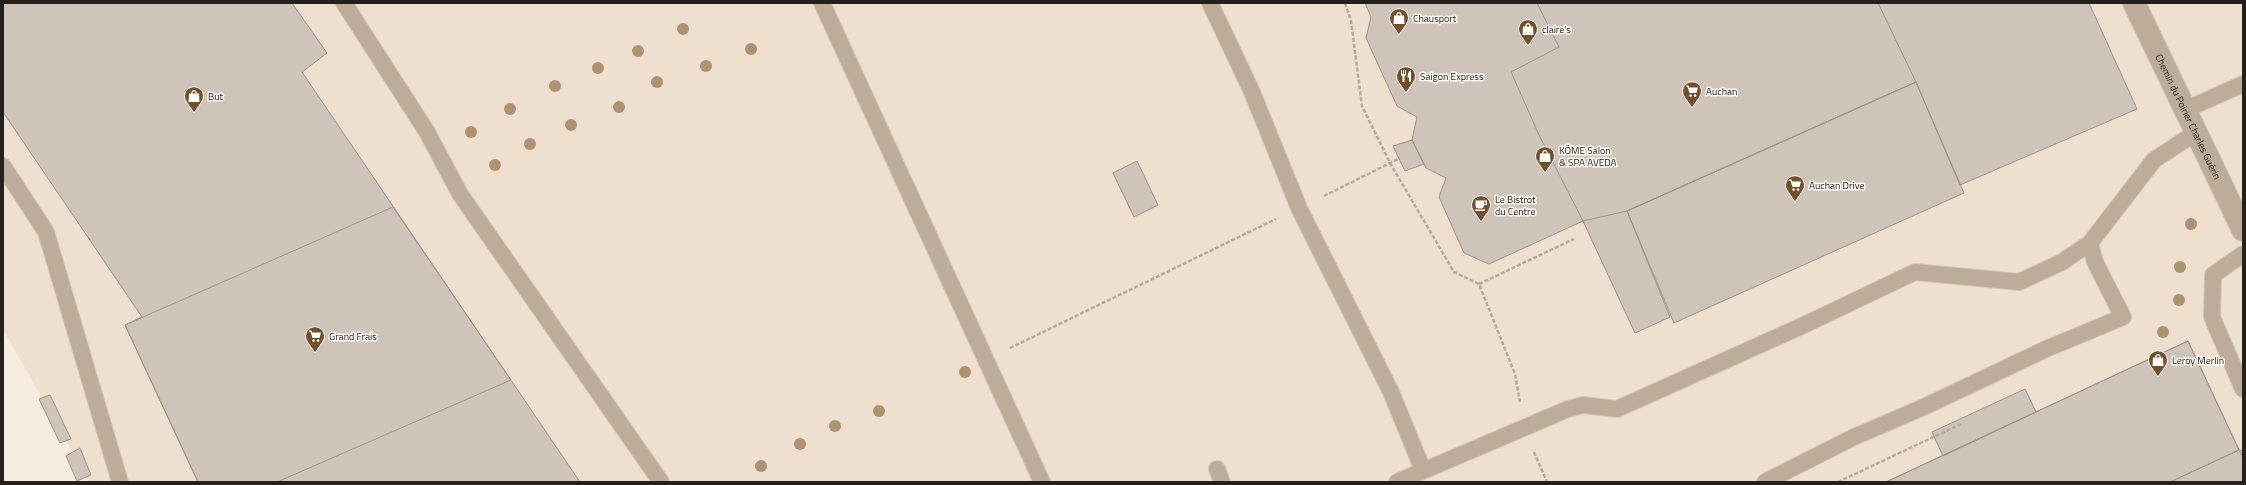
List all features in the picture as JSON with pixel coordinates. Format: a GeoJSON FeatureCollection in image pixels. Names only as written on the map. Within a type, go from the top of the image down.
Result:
{"type":"FeatureCollection","features":[{"type":"Feature","properties":{"kind":"street","name":"Chemin du Poirier Charles Guérin"},"geometry":{"type":"LineString","coordinates":[[2134,3],[2187,109],[2243,230]]}},
{"type":"Feature","properties":{"kind":"lane"},"geometry":{"type":"LineString","coordinates":[[344,3],[427,132],[460,194],[661,482]]}},
{"type":"Feature","properties":{"kind":"lane"},"geometry":{"type":"LineString","coordinates":[[822,3],[985,360],[1004,396],[1037,481]]}},
{"type":"Feature","properties":{"kind":"lane"},"geometry":{"type":"LineString","coordinates":[[1210,3],[1252,92],[1299,208],[1391,392],[1423,470]]}},
{"type":"Feature","properties":{"kind":"lane"},"geometry":{"type":"LineString","coordinates":[[2187,109],[2243,84]]}},
{"type":"Feature","properties":{"kind":"lane"},"geometry":{"type":"LineString","coordinates":[[1397,482],[1568,409],[1583,405],[1617,409],[1804,325],[1915,272],[2018,282],[2062,262],[2090,243],[2154,160],[2197,132]]}},
{"type":"Feature","properties":{"kind":"lane"},"geometry":{"type":"LineString","coordinates":[[3,166],[46,232],[120,482]]}},
{"type":"Feature","properties":{"kind":"lane"},"geometry":{"type":"LineString","coordinates":[[1765,482],[1854,437],[1926,406],[2046,349],[2123,317],[2095,262],[2090,243]]}},
{"type":"Feature","properties":{"kind":"lane"},"geometry":{"type":"LineString","coordinates":[[2243,254],[2213,275],[2212,310],[2212,317],[2243,389]]}},
{"type":"Feature","properties":{"kind":"path"},"geometry":{"type":"LineString","coordinates":[[1345,3],[1352,21],[1362,106],[1390,163],[1454,272],[1478,284],[1514,374],[1524,427],[1547,482]]}},
{"type":"Feature","properties":{"kind":"path"},"geometry":{"type":"LineString","coordinates":[[985,360],[1398,159]]}},
{"type":"Feature","properties":{"kind":"path"},"geometry":{"type":"LineString","coordinates":[[1478,284],[1574,239]]}},
{"type":"Feature","properties":{"kind":"path"},"geometry":{"type":"LineString","coordinates":[[1838,482],[1963,423]]}},
{"type":"Feature","properties":{"kind":"shaded area"},"geometry":{"type":"Polygon","coordinates":[[[3,3],[2243,3],[2243,482],[89,482],[3,329],[3,3]]]}},
{"type":"Feature","properties":{"kind":"building"},"geometry":{"type":"Polygon","coordinates":[[[3,3],[292,3],[327,53],[302,72],[580,482],[198,482],[125,325],[142,317],[3,112],[3,3]]]}},
{"type":"Feature","properties":{"kind":"building"},"geometry":{"type":"Polygon","coordinates":[[[1365,3],[2089,3],[2137,109],[1960,185],[1916,82],[1627,211],[1670,317],[1635,333],[1583,221],[1489,264],[1464,253],[1439,197],[1446,178],[1426,168],[1412,140],[1417,117],[1397,106],[1366,38],[1371,17],[1365,3]]]}},
{"type":"Feature","properties":{"kind":"building","name":"Auchan"},"geometry":{"type":"Polygon","coordinates":[[[1537,3],[1878,3],[1916,82],[1627,211],[1583,221],[1539,135],[1511,72],[1559,47],[1537,3]]]}},
{"type":"Feature","properties":{"kind":"building","name":"Auchan Drive"},"geometry":{"type":"Polygon","coordinates":[[[1916,82],[1964,193],[1674,323],[1627,211],[1916,82]]]}},
{"type":"Feature","properties":{"kind":"building"},"geometry":{"type":"Polygon","coordinates":[[[1412,140],[1424,164],[1405,171],[1393,146],[1412,140]]]}},
{"type":"Feature","properties":{"kind":"building"},"geometry":{"type":"Polygon","coordinates":[[[1137,161],[1158,205],[1134,217],[1113,173],[1137,161]]]}},
{"type":"Feature","properties":{"kind":"building","name":"Grand Frais"},"geometry":{"type":"Polygon","coordinates":[[[393,207],[511,380],[277,482],[198,482],[125,325],[393,207]]]}},
{"type":"Feature","properties":{"kind":"building","name":"Leroy Merlin"},"geometry":{"type":"Polygon","coordinates":[[[2188,341],[2239,450],[2170,482],[1886,482],[2188,341]]]}},
{"type":"Feature","properties":{"kind":"building","name":"Leroy Merlin"},"geometry":{"type":"Polygon","coordinates":[[[2188,341],[2239,450],[2243,451],[2243,482],[1886,482],[2188,341]]]}},
{"type":"Feature","properties":{"kind":"building"},"geometry":{"type":"Polygon","coordinates":[[[2025,389],[2036,412],[1943,456],[1932,432],[2025,389]]]}},
{"type":"Feature","properties":{"kind":"building"},"geometry":{"type":"Polygon","coordinates":[[[50,395],[71,439],[60,443],[39,399],[50,395]]]}},
{"type":"Feature","properties":{"kind":"building"},"geometry":{"type":"Polygon","coordinates":[[[80,448],[91,475],[77,481],[66,456],[80,448]]]}},
{"type":"Feature","properties":{"kind":"building"},"geometry":{"type":"Polygon","coordinates":[[[2239,450],[2243,458],[2243,482],[2170,482],[2239,450]]]}},
{"type":"Feature","properties":{"kind":"place","name":"Chausport"},"geometry":{"type":"Point","coordinates":[1399,35]}},
{"type":"Feature","properties":{"kind":"place","name":"claire's"},"geometry":{"type":"Point","coordinates":[1528,46]}},
{"type":"Feature","properties":{"kind":"place","name":"Saigon Express"},"geometry":{"type":"Point","coordinates":[1406,93]}},
{"type":"Feature","properties":{"kind":"place","name":"Auchan"},"geometry":{"type":"Point","coordinates":[1692,108]}},
{"type":"Feature","properties":{"kind":"place","name":"But"},"geometry":{"type":"Point","coordinates":[194,113]}},
{"type":"Feature","properties":{"kind":"place","name":"KŌME Salon & SPA AVEDA"},"geometry":{"type":"Point","coordinates":[1545,173]}},
{"type":"Feature","properties":{"kind":"place","name":"Auchan Drive"},"geometry":{"type":"Point","coordinates":[1795,202]}},
{"type":"Feature","properties":{"kind":"place","name":"Le Bistrot du Centre"},"geometry":{"type":"Point","coordinates":[1481,222]}},
{"type":"Feature","properties":{"kind":"place","name":"Grand Frais"},"geometry":{"type":"Point","coordinates":[315,353]}},
{"type":"Feature","properties":{"kind":"place","name":"Leroy Merlin"},"geometry":{"type":"Point","coordinates":[2158,377]}}]}
